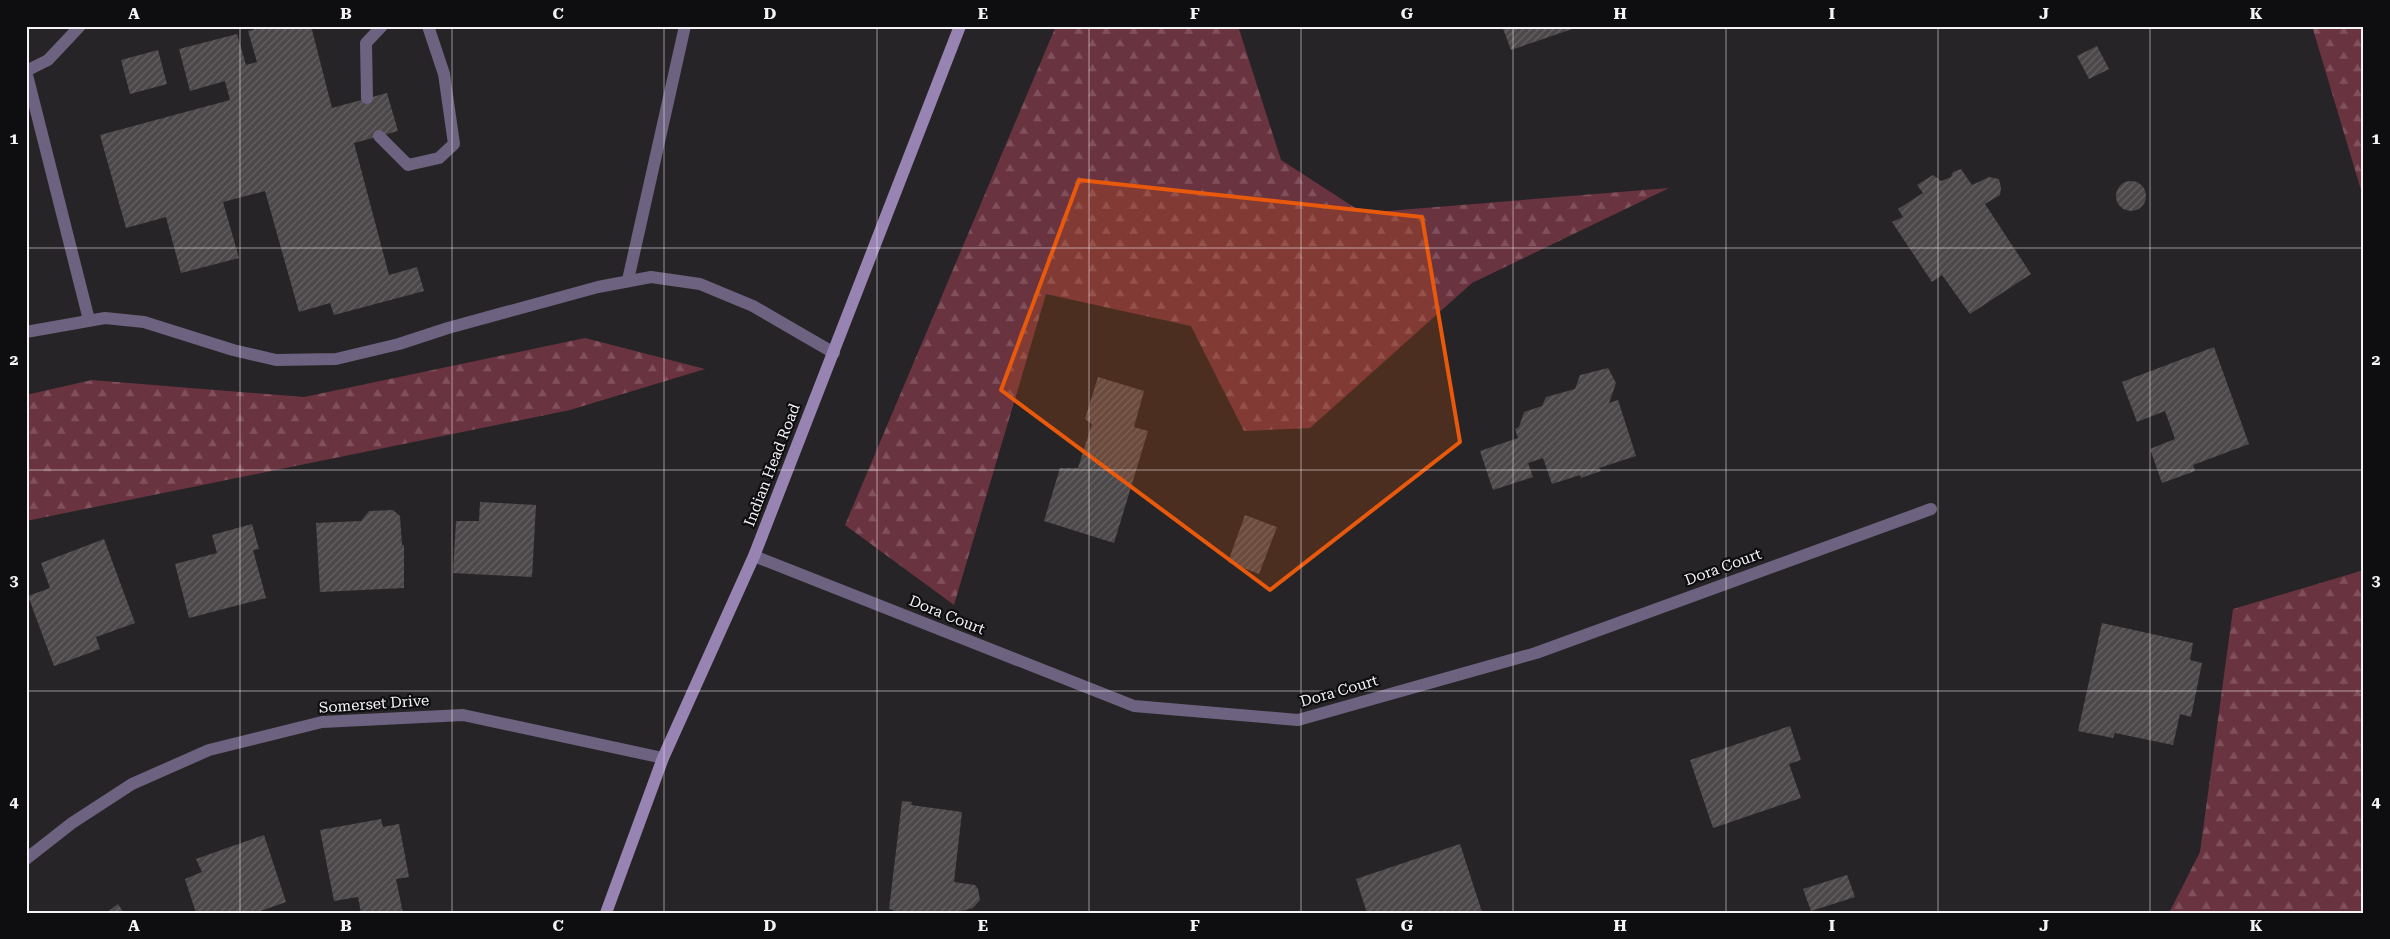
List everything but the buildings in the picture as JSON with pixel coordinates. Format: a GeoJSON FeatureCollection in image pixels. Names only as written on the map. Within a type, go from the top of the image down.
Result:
{"type":"FeatureCollection","features":[{"type":"Feature","properties":{"kind":"main road","name":"Indian Head Road"},"geometry":{"type":"LineString","coordinates":[[606,913],[663,758],[754,556],[960,26]]}},
{"type":"Feature","properties":{"kind":"street"},"geometry":{"type":"LineString","coordinates":[[80,26],[48,60],[26,71],[89,320]]}},
{"type":"Feature","properties":{"kind":"street"},"geometry":{"type":"LineString","coordinates":[[368,98],[366,43],[382,26]]}},
{"type":"Feature","properties":{"kind":"street"},"geometry":{"type":"LineString","coordinates":[[379,136],[408,165],[439,158],[454,144],[444,74],[428,26]]}},
{"type":"Feature","properties":{"kind":"street"},"geometry":{"type":"LineString","coordinates":[[628,280],[685,26]]}},
{"type":"Feature","properties":{"kind":"street"},"geometry":{"type":"LineString","coordinates":[[26,332],[105,318],[144,322],[207,342],[276,360],[336,359],[399,344],[496,315],[628,280],[651,277],[700,284],[753,306],[834,352]]}},
{"type":"Feature","properties":{"kind":"street","name":"Dora Court"},"geometry":{"type":"LineString","coordinates":[[754,556],[1134,706],[1298,720],[1536,653],[1931,509]]}},
{"type":"Feature","properties":{"kind":"street","name":"Somerset Drive"},"geometry":{"type":"LineString","coordinates":[[26,859],[72,823],[132,784],[209,750],[322,722],[463,715],[663,758]]}},
{"type":"Feature","properties":{"kind":"highlighted area"},"geometry":{"type":"Polygon","coordinates":[[[1079,180],[1422,217],[1460,442],[1270,590],[1001,390],[1079,180]]]}},
{"type":"Feature","properties":{"kind":"green space"},"geometry":{"type":"Polygon","coordinates":[[[1056,26],[1238,26],[1281,160],[1363,213],[1669,188],[1472,283],[1310,428],[1244,431],[1191,326],[1046,294],[954,605],[845,525],[1056,26]]]}},
{"type":"Feature","properties":{"kind":"green space"},"geometry":{"type":"Polygon","coordinates":[[[2312,26],[2364,26],[2364,200],[2312,26]]]}},
{"type":"Feature","properties":{"kind":"green space"},"geometry":{"type":"Polygon","coordinates":[[[585,338],[705,369],[570,410],[26,521],[26,395],[92,380],[304,397],[585,338]]]}},
{"type":"Feature","properties":{"kind":"green space"},"geometry":{"type":"Polygon","coordinates":[[[2364,570],[2364,913],[2169,913],[2200,852],[2233,609],[2364,570]]]}}]}
